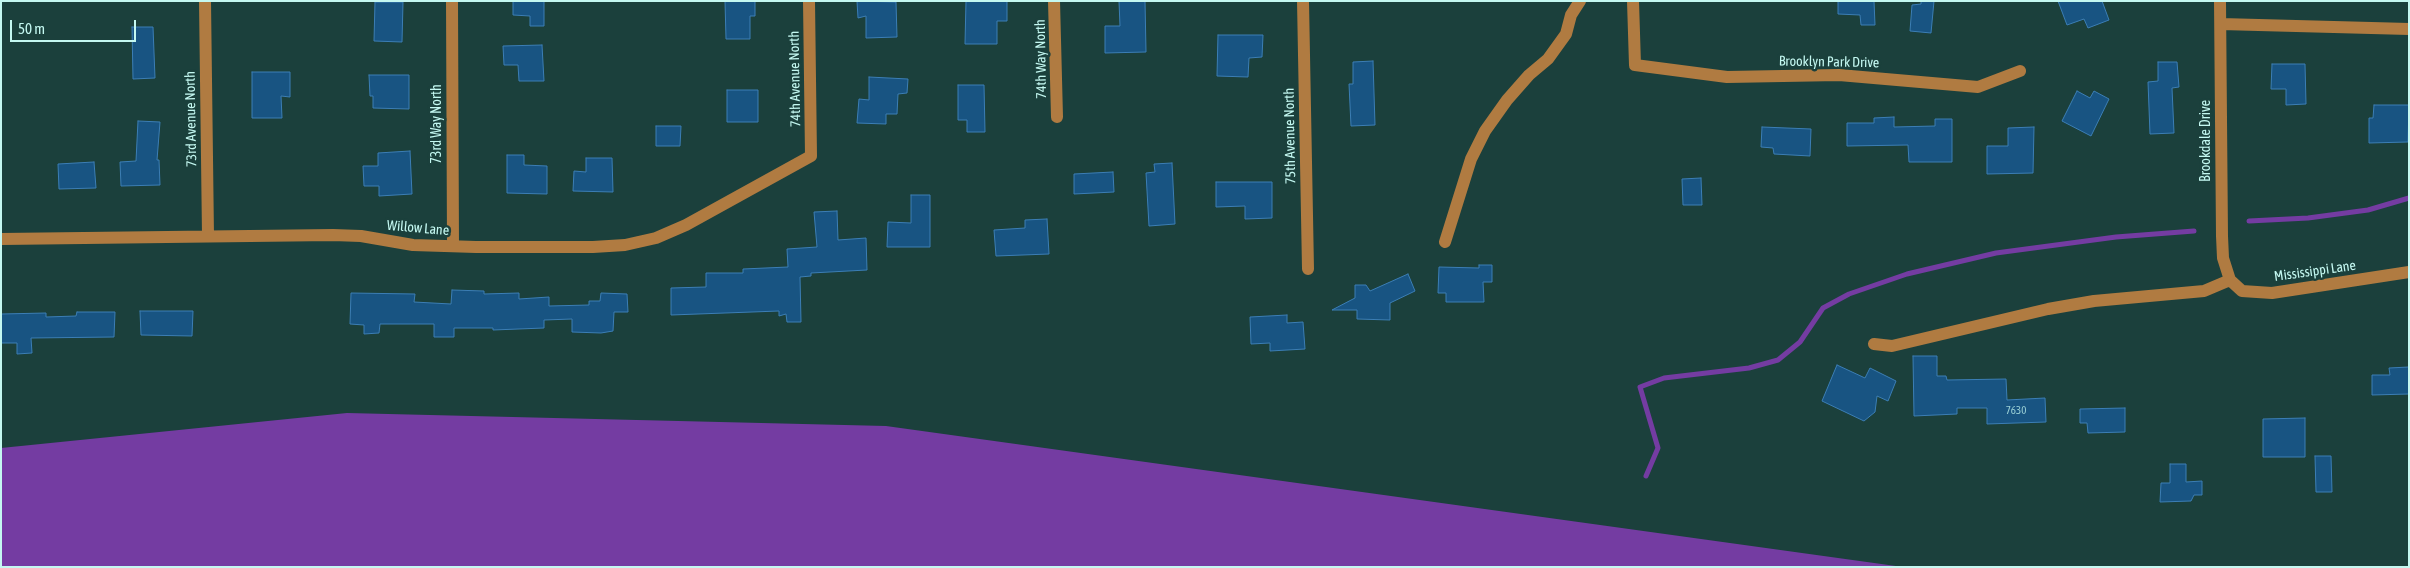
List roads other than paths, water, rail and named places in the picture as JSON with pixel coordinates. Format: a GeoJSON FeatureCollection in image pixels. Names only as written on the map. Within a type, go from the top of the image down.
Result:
{"type":"FeatureCollection","features":[{"type":"Feature","properties":{"kind":"street","name":"73rd Avenue North"},"geometry":{"type":"LineString","coordinates":[[205,1],[208,236]]}},
{"type":"Feature","properties":{"kind":"street","name":"73rd Way North"},"geometry":{"type":"LineString","coordinates":[[452,1],[453,246]]}},
{"type":"Feature","properties":{"kind":"street","name":"74th Avenue North"},"geometry":{"type":"LineString","coordinates":[[809,1],[811,156]]}},
{"type":"Feature","properties":{"kind":"street","name":"74th Way North"},"geometry":{"type":"LineString","coordinates":[[1054,1],[1057,116]]}},
{"type":"Feature","properties":{"kind":"street","name":"75th Avenue North"},"geometry":{"type":"LineString","coordinates":[[1303,1],[1308,270]]}},
{"type":"Feature","properties":{"kind":"street"},"geometry":{"type":"LineString","coordinates":[[1445,242],[1472,159],[1485,130],[1518,88],[1548,59],[1566,34],[1571,16],[1580,1]]}},
{"type":"Feature","properties":{"kind":"street","name":"Brooklyn Park Drive"},"geometry":{"type":"LineString","coordinates":[[1633,1],[1635,65],[1727,77],[1839,75],[1978,87],[2020,71]]}},
{"type":"Feature","properties":{"kind":"street","name":"Brookdale Drive"},"geometry":{"type":"LineString","coordinates":[[2220,1],[2222,236],[2223,258],[2230,280]]}},
{"type":"Feature","properties":{"kind":"street"},"geometry":{"type":"LineString","coordinates":[[2221,24],[2409,28]]}},
{"type":"Feature","properties":{"kind":"street","name":"Willow Lane"},"geometry":{"type":"LineString","coordinates":[[1,239],[361,236],[413,245],[593,247],[625,245],[656,238],[686,226],[811,156]]}},
{"type":"Feature","properties":{"kind":"street","name":"Mississippi Lane"},"geometry":{"type":"LineString","coordinates":[[2230,280],[2242,291],[2272,293],[2409,272]]}},
{"type":"Feature","properties":{"kind":"street"},"geometry":{"type":"LineString","coordinates":[[1874,344],[1892,346],[2048,309],[2094,301],[2204,291],[2230,280]]}},
{"type":"Feature","properties":{"kind":"waterway"},"geometry":{"type":"LineString","coordinates":[[2249,221],[2308,218],[2368,210],[2409,198]]}},
{"type":"Feature","properties":{"kind":"waterway"},"geometry":{"type":"LineString","coordinates":[[1646,476],[1658,448],[1640,387],[1664,378],[1749,368],[1778,360],[1800,342],[1823,308],[1849,294],[1907,274],[1996,253],[2116,237],[2194,231]]}}]}
